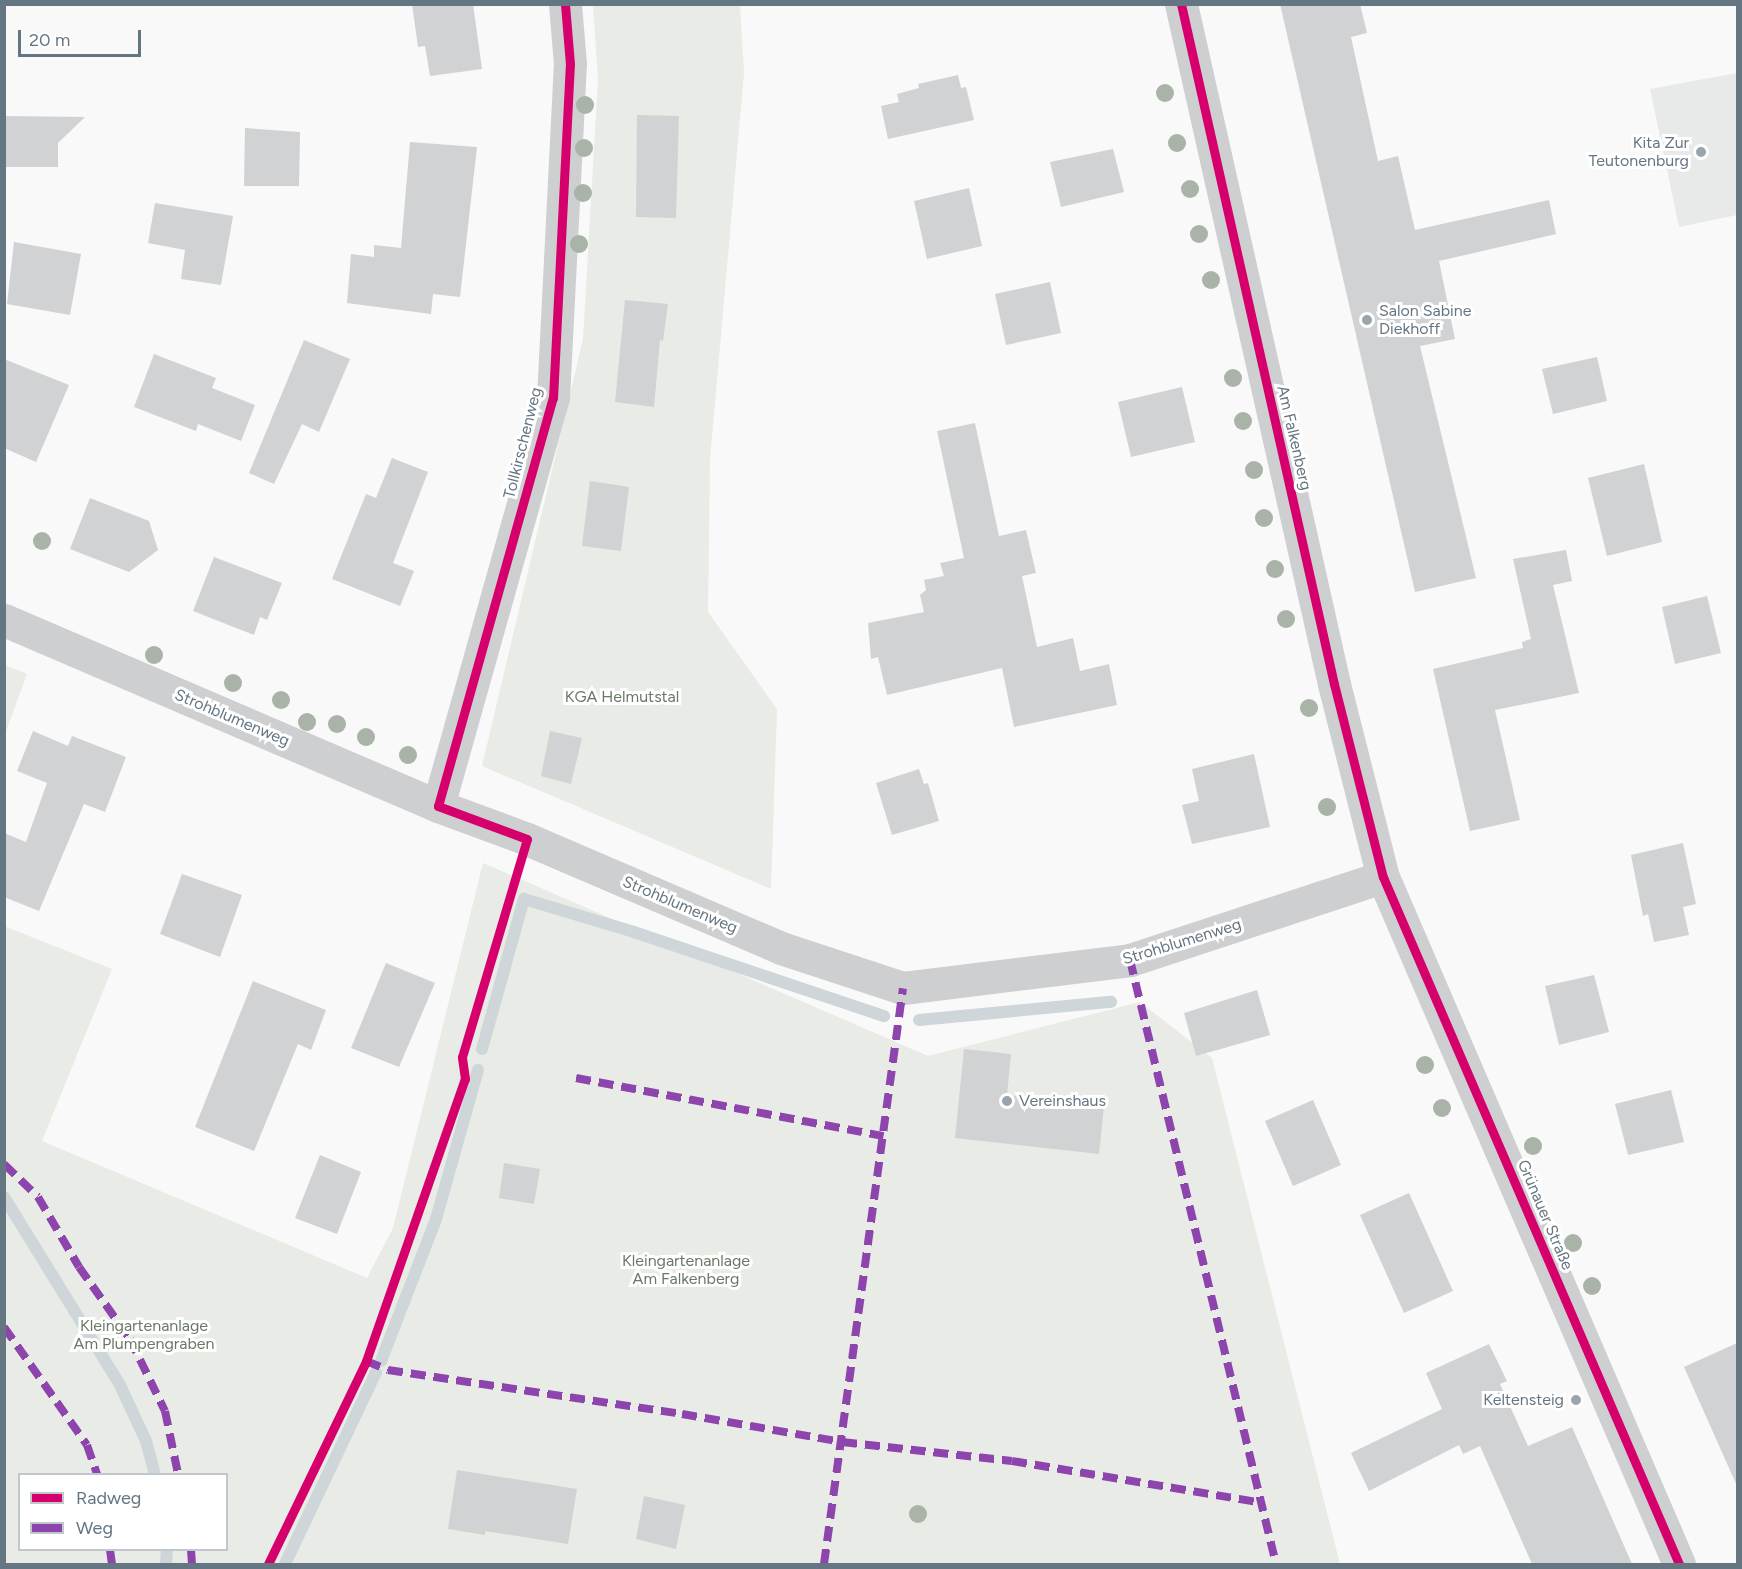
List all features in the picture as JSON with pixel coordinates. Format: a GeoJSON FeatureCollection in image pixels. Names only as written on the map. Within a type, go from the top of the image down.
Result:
{"type":"FeatureCollection","features":[{"type":"Feature","properties":{"kind":"street","name":"Tollkirschenweg"},"geometry":{"type":"LineString","coordinates":[[438,806],[553,398],[570,64],[565,4]]}},
{"type":"Feature","properties":{"kind":"street","name":"Am Falkenberg"},"geometry":{"type":"LineString","coordinates":[[1181,4],[1334,684],[1383,877]]}},
{"type":"Feature","properties":{"kind":"street","name":"Strohblumenweg"},"geometry":{"type":"LineString","coordinates":[[4,620],[438,806],[527,839],[781,948],[903,988],[1130,960],[1383,877]]}},
{"type":"Feature","properties":{"kind":"street","name":"Grünauer Straße"},"geometry":{"type":"LineString","coordinates":[[1383,877],[1679,1564]]}},
{"type":"Feature","properties":{"kind":"shaded area","name":"Kita Zur Teutonenburg"},"geometry":{"type":"Polygon","coordinates":[[[1737,73],[1737,215],[1679,227],[1650,89],[1737,73]]]}},
{"type":"Feature","properties":{"kind":"green space","name":"KGA Helmutstal"},"geometry":{"type":"Polygon","coordinates":[[[593,5],[740,5],[744,73],[710,460],[708,612],[777,709],[771,889],[482,766],[583,339],[598,80],[593,5]]]}},
{"type":"Feature","properties":{"kind":"green space"},"geometry":{"type":"Polygon","coordinates":[[[5,665],[27,674],[5,734],[5,665]]]}},
{"type":"Feature","properties":{"kind":"green space","name":"Kleingartenanlage Am Falkenberg"},"geometry":{"type":"Polygon","coordinates":[[[483,863],[928,1056],[1140,1002],[1212,1058],[1340,1564],[5,1564],[4,926],[112,969],[42,1141],[367,1278],[393,1228],[483,863]]]}},
{"type":"Feature","properties":{"kind":"building"},"geometry":{"type":"Polygon","coordinates":[[[412,4],[473,4],[482,69],[430,76],[425,46],[418,47],[412,4]]]}},
{"type":"Feature","properties":{"kind":"building"},"geometry":{"type":"Polygon","coordinates":[[[1280,4],[1360,4],[1367,33],[1351,37],[1378,161],[1398,156],[1415,230],[1549,200],[1556,234],[1439,261],[1455,339],[1420,346],[1476,578],[1415,592],[1280,4]]]}},
{"type":"Feature","properties":{"kind":"building"},"geometry":{"type":"Polygon","coordinates":[[[958,75],[961,88],[966,87],[974,120],[888,139],[881,106],[899,102],[897,94],[919,88],[918,84],[958,75]]]}},
{"type":"Feature","properties":{"kind":"building"},"geometry":{"type":"Polygon","coordinates":[[[637,115],[679,116],[676,218],[636,217],[637,115]]]}},
{"type":"Feature","properties":{"kind":"building"},"geometry":{"type":"Polygon","coordinates":[[[4,116],[85,117],[58,143],[58,167],[4,167],[4,116]]]}},
{"type":"Feature","properties":{"kind":"building"},"geometry":{"type":"Polygon","coordinates":[[[245,128],[300,132],[299,186],[244,186],[245,128]]]}},
{"type":"Feature","properties":{"kind":"building"},"geometry":{"type":"Polygon","coordinates":[[[410,142],[477,147],[460,297],[433,294],[431,314],[347,303],[351,254],[374,257],[374,245],[401,248],[410,142]]]}},
{"type":"Feature","properties":{"kind":"building"},"geometry":{"type":"Polygon","coordinates":[[[1113,149],[1124,192],[1061,207],[1050,162],[1113,149]]]}},
{"type":"Feature","properties":{"kind":"building"},"geometry":{"type":"Polygon","coordinates":[[[969,188],[982,246],[927,259],[914,201],[969,188]]]}},
{"type":"Feature","properties":{"kind":"building"},"geometry":{"type":"Polygon","coordinates":[[[155,203],[233,216],[221,285],[181,279],[185,250],[148,243],[155,203]]]}},
{"type":"Feature","properties":{"kind":"building"},"geometry":{"type":"Polygon","coordinates":[[[14,242],[81,254],[70,315],[7,304],[14,242]]]}},
{"type":"Feature","properties":{"kind":"building"},"geometry":{"type":"Polygon","coordinates":[[[1050,282],[1061,333],[1006,345],[995,294],[1050,282]]]}},
{"type":"Feature","properties":{"kind":"building"},"geometry":{"type":"Polygon","coordinates":[[[625,300],[668,304],[663,341],[660,340],[654,407],[615,402],[625,300]]]}},
{"type":"Feature","properties":{"kind":"building"},"geometry":{"type":"Polygon","coordinates":[[[304,340],[350,359],[319,432],[302,424],[274,484],[249,473],[304,340]]]}},
{"type":"Feature","properties":{"kind":"building"},"geometry":{"type":"Polygon","coordinates":[[[154,354],[216,378],[212,388],[255,405],[241,441],[198,424],[196,431],[134,407],[154,354]]]}},
{"type":"Feature","properties":{"kind":"building"},"geometry":{"type":"Polygon","coordinates":[[[1597,357],[1607,401],[1553,414],[1542,369],[1597,357]]]}},
{"type":"Feature","properties":{"kind":"building"},"geometry":{"type":"Polygon","coordinates":[[[4,359],[69,385],[36,462],[4,448],[4,359]]]}},
{"type":"Feature","properties":{"kind":"building"},"geometry":{"type":"Polygon","coordinates":[[[1182,387],[1195,442],[1131,457],[1118,402],[1182,387]]]}},
{"type":"Feature","properties":{"kind":"building"},"geometry":{"type":"Polygon","coordinates":[[[975,423],[999,536],[1026,530],[1036,573],[1022,576],[1037,647],[1073,638],[1080,671],[1109,664],[1117,705],[1014,727],[1002,668],[887,695],[878,657],[871,659],[868,623],[924,612],[920,595],[926,590],[924,580],[944,576],[940,563],[964,558],[937,431],[975,423]]]}},
{"type":"Feature","properties":{"kind":"building"},"geometry":{"type":"Polygon","coordinates":[[[392,458],[428,472],[393,563],[414,571],[400,606],[332,579],[366,494],[376,498],[392,458]]]}},
{"type":"Feature","properties":{"kind":"building"},"geometry":{"type":"Polygon","coordinates":[[[1644,464],[1662,542],[1607,556],[1588,478],[1644,464]]]}},
{"type":"Feature","properties":{"kind":"building"},"geometry":{"type":"Polygon","coordinates":[[[590,481],[629,487],[621,551],[582,546],[590,481]]]}},
{"type":"Feature","properties":{"kind":"building"},"geometry":{"type":"Polygon","coordinates":[[[90,498],[149,521],[158,550],[129,572],[70,549],[90,498]]]}},
{"type":"Feature","properties":{"kind":"building"},"geometry":{"type":"Polygon","coordinates":[[[1566,550],[1572,581],[1553,585],[1579,693],[1495,710],[1520,820],[1470,831],[1433,669],[1523,648],[1522,642],[1531,639],[1513,559],[1566,550]]]}},
{"type":"Feature","properties":{"kind":"building"},"geometry":{"type":"Polygon","coordinates":[[[214,557],[282,583],[267,620],[260,617],[254,635],[193,611],[214,557]]]}},
{"type":"Feature","properties":{"kind":"building"},"geometry":{"type":"Polygon","coordinates":[[[1707,596],[1721,653],[1675,664],[1662,607],[1707,596]]]}},
{"type":"Feature","properties":{"kind":"building"},"geometry":{"type":"Polygon","coordinates":[[[33,731],[68,746],[72,736],[126,757],[105,812],[84,804],[39,911],[4,897],[4,833],[26,842],[47,783],[17,771],[33,731]]]}},
{"type":"Feature","properties":{"kind":"building"},"geometry":{"type":"Polygon","coordinates":[[[550,731],[582,738],[571,784],[541,776],[550,731]]]}},
{"type":"Feature","properties":{"kind":"building"},"geometry":{"type":"Polygon","coordinates":[[[1254,754],[1270,827],[1192,844],[1182,805],[1199,801],[1192,769],[1254,754]]]}},
{"type":"Feature","properties":{"kind":"building"},"geometry":{"type":"Polygon","coordinates":[[[919,769],[924,784],[928,783],[939,821],[892,835],[876,783],[919,769]]]}},
{"type":"Feature","properties":{"kind":"building"},"geometry":{"type":"Polygon","coordinates":[[[1683,843],[1696,904],[1683,907],[1689,935],[1654,942],[1648,914],[1643,916],[1631,855],[1683,843]]]}},
{"type":"Feature","properties":{"kind":"building"},"geometry":{"type":"Polygon","coordinates":[[[182,874],[242,895],[220,957],[160,934],[182,874]]]}},
{"type":"Feature","properties":{"kind":"building"},"geometry":{"type":"Polygon","coordinates":[[[386,963],[435,983],[399,1067],[351,1048],[386,963]]]}},
{"type":"Feature","properties":{"kind":"building"},"geometry":{"type":"Polygon","coordinates":[[[1594,975],[1609,1032],[1559,1045],[1545,986],[1594,975]]]}},
{"type":"Feature","properties":{"kind":"building"},"geometry":{"type":"Polygon","coordinates":[[[253,981],[326,1010],[311,1050],[298,1044],[254,1151],[195,1127],[253,981]]]}},
{"type":"Feature","properties":{"kind":"building"},"geometry":{"type":"Polygon","coordinates":[[[1257,990],[1270,1035],[1196,1056],[1184,1013],[1257,990]]]}},
{"type":"Feature","properties":{"kind":"building","name":"Vereinshaus"},"geometry":{"type":"Polygon","coordinates":[[[964,1049],[1011,1054],[1007,1095],[1104,1106],[1099,1154],[955,1138],[964,1049]]]}},
{"type":"Feature","properties":{"kind":"building"},"geometry":{"type":"Polygon","coordinates":[[[1671,1090],[1684,1142],[1628,1155],[1615,1104],[1671,1090]]]}},
{"type":"Feature","properties":{"kind":"building"},"geometry":{"type":"Polygon","coordinates":[[[1313,1100],[1341,1165],[1293,1186],[1265,1121],[1313,1100]]]}},
{"type":"Feature","properties":{"kind":"building"},"geometry":{"type":"Polygon","coordinates":[[[320,1155],[361,1172],[337,1234],[295,1218],[320,1155]]]}},
{"type":"Feature","properties":{"kind":"building"},"geometry":{"type":"Polygon","coordinates":[[[504,1163],[540,1169],[534,1204],[499,1198],[504,1163]]]}},
{"type":"Feature","properties":{"kind":"building"},"geometry":{"type":"Polygon","coordinates":[[[1409,1193],[1453,1291],[1404,1313],[1360,1215],[1409,1193]]]}},
{"type":"Feature","properties":{"kind":"building"},"geometry":{"type":"Polygon","coordinates":[[[1737,1343],[1737,1486],[1684,1367],[1737,1343]]]}},
{"type":"Feature","properties":{"kind":"building"},"geometry":{"type":"Polygon","coordinates":[[[1489,1344],[1507,1381],[1500,1384],[1528,1446],[1572,1427],[1632,1564],[1532,1564],[1480,1446],[1463,1454],[1459,1445],[1369,1491],[1351,1453],[1442,1409],[1426,1373],[1489,1344]]]}},
{"type":"Feature","properties":{"kind":"building"},"geometry":{"type":"Polygon","coordinates":[[[457,1470],[577,1489],[568,1544],[485,1531],[485,1535],[448,1529],[457,1470]]]}},
{"type":"Feature","properties":{"kind":"building"},"geometry":{"type":"Polygon","coordinates":[[[644,1496],[685,1505],[676,1549],[636,1539],[644,1496]]]}},
{"type":"Feature","properties":{"kind":"waterway"},"geometry":{"type":"LineString","coordinates":[[482,1049],[524,899],[634,932],[884,1016]]}},
{"type":"Feature","properties":{"kind":"waterway"},"geometry":{"type":"LineString","coordinates":[[919,1020],[1111,1002]]}},
{"type":"Feature","properties":{"kind":"waterway"},"geometry":{"type":"LineString","coordinates":[[381,1361],[436,1219],[478,1070]]}},
{"type":"Feature","properties":{"kind":"waterway"},"geometry":{"type":"LineString","coordinates":[[4,1197],[120,1385],[146,1441],[155,1473]]}},
{"type":"Feature","properties":{"kind":"waterway"},"geometry":{"type":"LineString","coordinates":[[285,1564],[376,1372]]}},
{"type":"Feature","properties":{"kind":"waterway"},"geometry":{"type":"LineString","coordinates":[[166,1564],[167,1551]]}},
{"type":"Feature","properties":{"kind":"marked path"},"geometry":{"type":"LineString","coordinates":[[1130,960],[1276,1564]]}},
{"type":"Feature","properties":{"kind":"marked path"},"geometry":{"type":"LineString","coordinates":[[824,1564],[903,988]]}},
{"type":"Feature","properties":{"kind":"marked path"},"geometry":{"type":"LineString","coordinates":[[576,1078],[884,1136]]}},
{"type":"Feature","properties":{"kind":"marked path"},"geometry":{"type":"LineString","coordinates":[[4,1164],[38,1197],[79,1267],[130,1339],[165,1411],[178,1473]]}},
{"type":"Feature","properties":{"kind":"marked path"},"geometry":{"type":"LineString","coordinates":[[4,1327],[87,1445],[97,1473]]}},
{"type":"Feature","properties":{"kind":"marked path"},"geometry":{"type":"LineString","coordinates":[[366,1361],[388,1370],[682,1414],[842,1442],[1012,1461],[1263,1503]]}},
{"type":"Feature","properties":{"kind":"marked path"},"geometry":{"type":"LineString","coordinates":[[110,1551],[112,1564]]}},
{"type":"Feature","properties":{"kind":"marked path"},"geometry":{"type":"LineString","coordinates":[[191,1551],[192,1564]]}},
{"type":"Feature","properties":{"kind":"cycle path"},"geometry":{"type":"LineString","coordinates":[[268,1564],[366,1361],[465,1079],[462,1057],[527,839],[438,806],[553,398],[570,64],[565,4]]}},
{"type":"Feature","properties":{"kind":"cycle path"},"geometry":{"type":"LineString","coordinates":[[1181,4],[1334,684],[1383,877],[1679,1564]]}},
{"type":"Feature","properties":{"kind":"place","name":"Kita Zur Teutonenburg"},"geometry":{"type":"Point","coordinates":[1701,152]}},
{"type":"Feature","properties":{"kind":"place","name":"Salon Sabine Diekhoff"},"geometry":{"type":"Point","coordinates":[1367,320]}},
{"type":"Feature","properties":{"kind":"place","name":"Vereinshaus"},"geometry":{"type":"Point","coordinates":[1007,1101]}},
{"type":"Feature","properties":{"kind":"place","name":"Keltensteig"},"geometry":{"type":"Point","coordinates":[1576,1400]}},
{"type":"Feature","properties":{"kind":"park label","name":"Kleingartenanlage Am Plumpengraben"},"geometry":{"type":"Point","coordinates":[144,1335]}}]}
